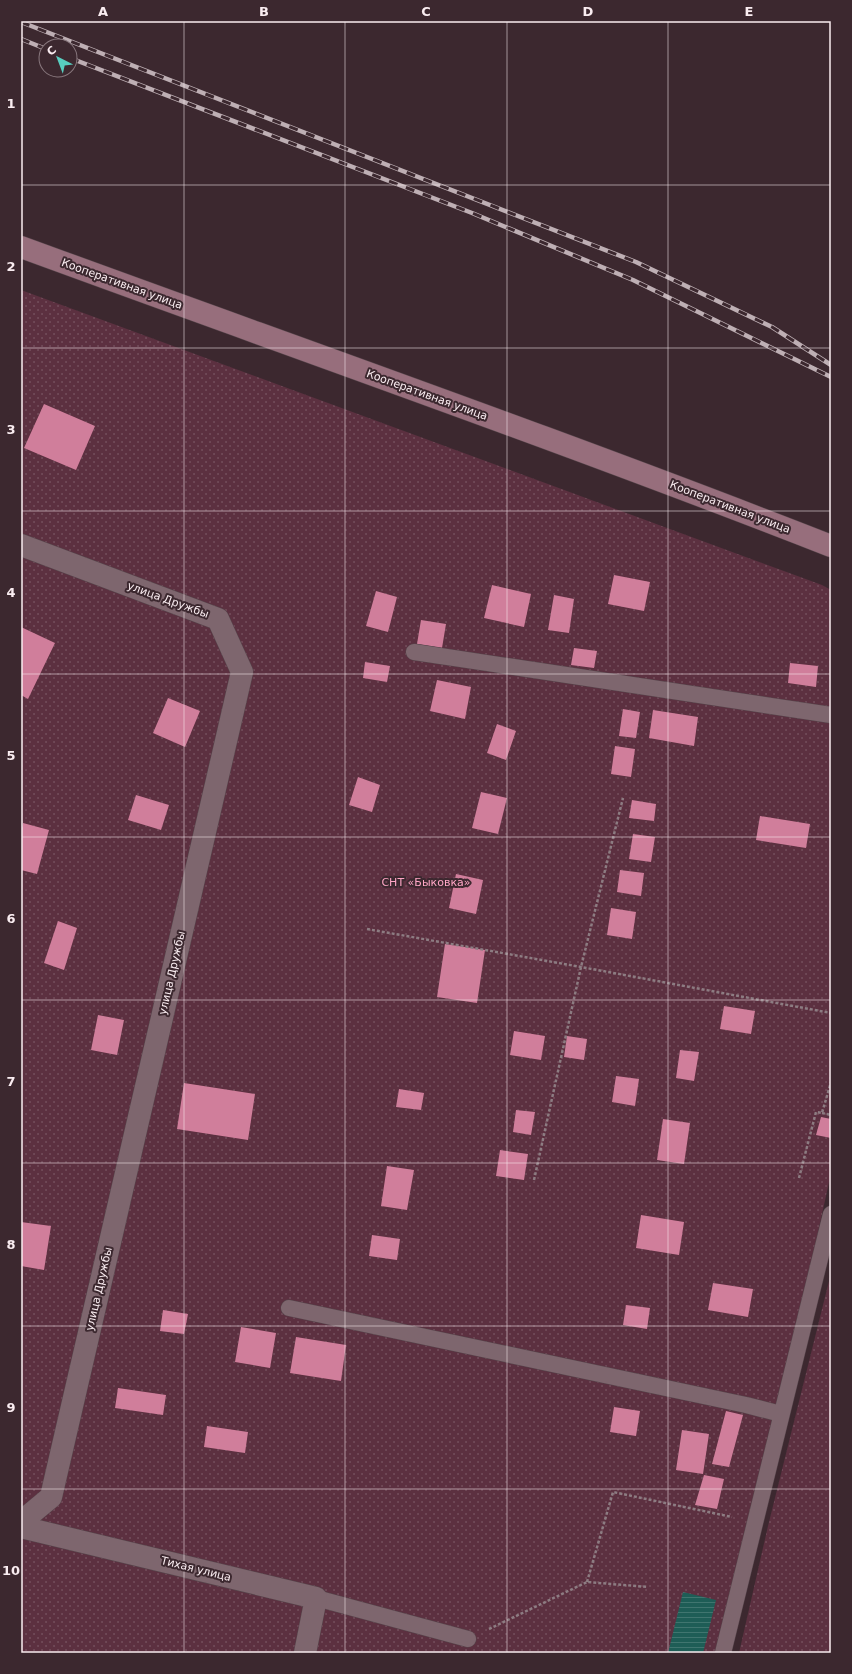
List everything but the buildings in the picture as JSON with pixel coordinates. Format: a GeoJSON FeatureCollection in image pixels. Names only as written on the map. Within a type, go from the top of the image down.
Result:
{"type":"FeatureCollection","features":[{"type":"Feature","properties":{"kind":"main road","name":"Кооперативная улица"},"geometry":{"type":"LineString","coordinates":[[21,247],[740,510],[831,546]]}},
{"type":"Feature","properties":{"kind":"street","name":"улица Дружбы"},"geometry":{"type":"LineString","coordinates":[[21,545],[218,619],[242,672],[51,1497],[21,1522]]}},
{"type":"Feature","properties":{"kind":"street","name":"Тихая улица"},"geometry":{"type":"LineString","coordinates":[[21,1527],[316,1598]]}},
{"type":"Feature","properties":{"kind":"street"},"geometry":{"type":"LineString","coordinates":[[305,1653],[316,1598]]}},
{"type":"Feature","properties":{"kind":"lane"},"geometry":{"type":"LineString","coordinates":[[414,652],[831,716]]}},
{"type":"Feature","properties":{"kind":"lane"},"geometry":{"type":"LineString","coordinates":[[723,1653],[831,1214]]}},
{"type":"Feature","properties":{"kind":"lane"},"geometry":{"type":"LineString","coordinates":[[289,1308],[738,1403],[781,1414]]}},
{"type":"Feature","properties":{"kind":"lane"},"geometry":{"type":"LineString","coordinates":[[316,1598],[468,1639]]}},
{"type":"Feature","properties":{"kind":"path"},"geometry":{"type":"LineString","coordinates":[[534,1180],[581,967],[623,798]]}},
{"type":"Feature","properties":{"kind":"path"},"geometry":{"type":"LineString","coordinates":[[367,929],[831,1013]]}},
{"type":"Feature","properties":{"kind":"path"},"geometry":{"type":"LineString","coordinates":[[822,1113],[831,1082]]}},
{"type":"Feature","properties":{"kind":"path"},"geometry":{"type":"LineString","coordinates":[[799,1178],[816,1112],[831,1115]]}},
{"type":"Feature","properties":{"kind":"path"},"geometry":{"type":"LineString","coordinates":[[587,1582],[613,1492],[755,1521]]}},
{"type":"Feature","properties":{"kind":"path"},"geometry":{"type":"LineString","coordinates":[[468,1639],[587,1582],[648,1587]]}},
{"type":"Feature","properties":{"kind":"green space","name":"СНТ «Быковка»"},"geometry":{"type":"Polygon","coordinates":[[[21,290],[822,585],[831,590],[831,1173],[726,1653],[21,1653],[21,290]]]}},
{"type":"Feature","properties":{"kind":"green space"},"geometry":{"type":"Polygon","coordinates":[[[831,1273],[831,1653],[739,1653],[768,1526],[831,1273]]]}},
{"type":"Feature","properties":{"kind":"shaded area"},"geometry":{"type":"Polygon","coordinates":[[[683,1592],[716,1600],[703,1653],[668,1653],[683,1592]]]}},
{"type":"Feature","properties":{"kind":"railway"},"geometry":{"type":"LineString","coordinates":[[21,22],[636,262],[772,327],[831,365]]}},
{"type":"Feature","properties":{"kind":"railway"},"geometry":{"type":"LineString","coordinates":[[21,39],[38,46]]}},
{"type":"Feature","properties":{"kind":"railway"},"geometry":{"type":"LineString","coordinates":[[78,61],[472,213],[633,280],[831,377]]}}]}
